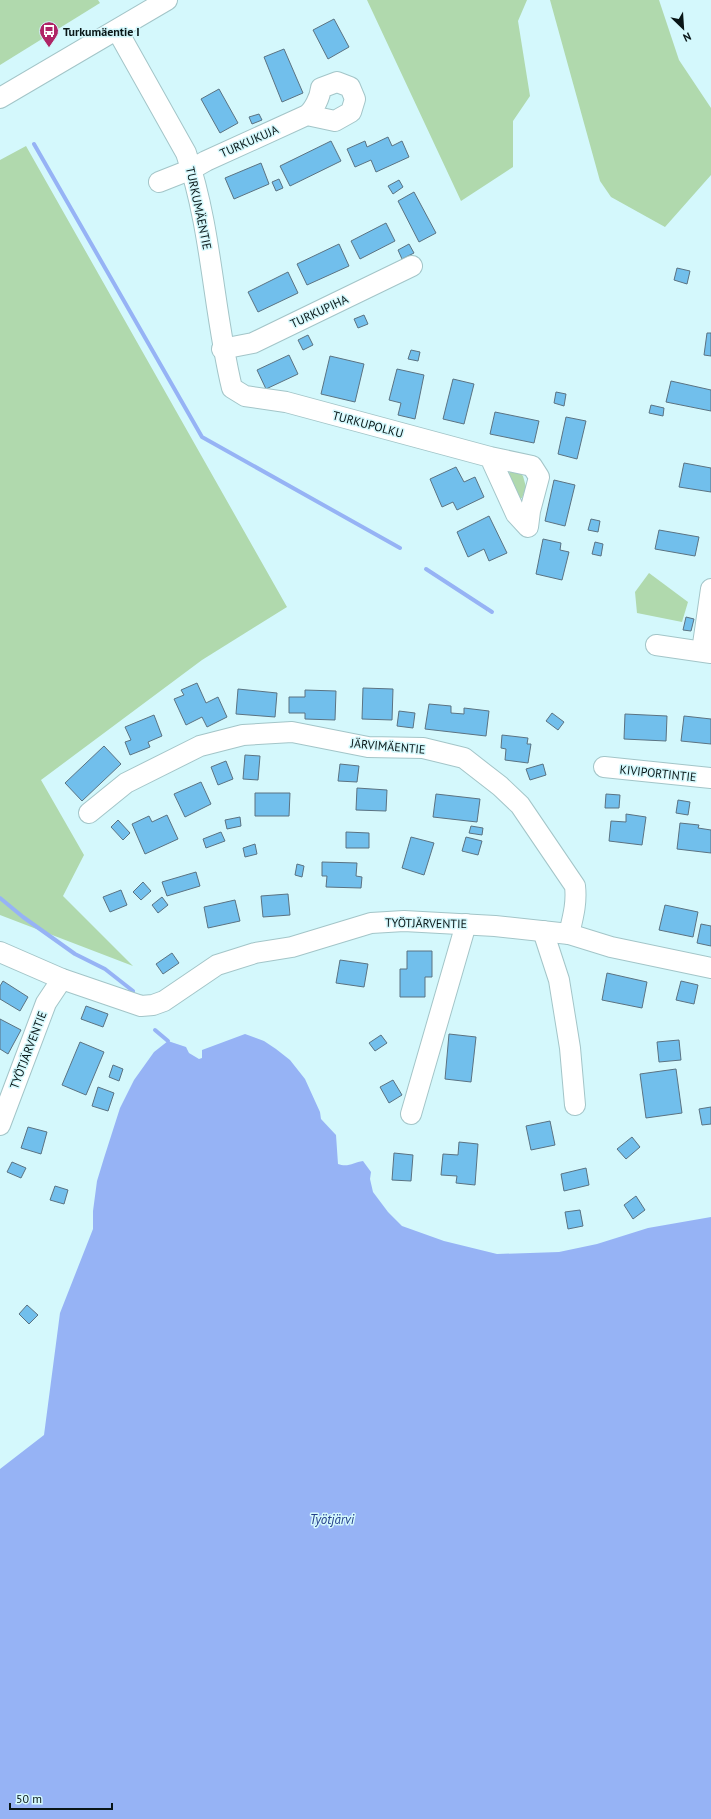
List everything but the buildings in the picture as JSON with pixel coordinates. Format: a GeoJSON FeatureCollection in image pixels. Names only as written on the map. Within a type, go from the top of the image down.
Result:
{"type":"FeatureCollection","features":[{"type":"Feature","properties":{"kind":"street"},"geometry":{"type":"LineString","coordinates":[[0,98],[167,0]]}},
{"type":"Feature","properties":{"kind":"street","name":"TURKUMÄENTIE"},"geometry":{"type":"LineString","coordinates":[[116,30],[186,153],[192,169],[207,233],[222,349],[232,388],[245,396]]}},
{"type":"Feature","properties":{"kind":"street","name":"TURKUKUJA"},"geometry":{"type":"LineString","coordinates":[[159,182],[192,169],[206,161],[307,115]]}},
{"type":"Feature","properties":{"kind":"street","name":"TURKUPIHA"},"geometry":{"type":"LineString","coordinates":[[222,349],[253,343],[412,266]]}},
{"type":"Feature","properties":{"kind":"street","name":"TURKUPOLKU"},"geometry":{"type":"LineString","coordinates":[[245,396],[286,402],[490,457]]}},
{"type":"Feature","properties":{"kind":"street"},"geometry":{"type":"LineString","coordinates":[[656,645],[707,652],[711,589]]}},
{"type":"Feature","properties":{"kind":"street","name":"JÄRVIMÄENTIE"},"geometry":{"type":"LineString","coordinates":[[88,812],[126,783],[200,746],[243,735],[292,732],[368,746],[424,748],[464,758],[500,786],[520,805],[574,886],[576,908],[569,934]]}},
{"type":"Feature","properties":{"kind":"street","name":"KIVIPORTINTIE"},"geometry":{"type":"LineString","coordinates":[[604,767],[711,778]]}},
{"type":"Feature","properties":{"kind":"street","name":"TYÖTJÄRVENTIE"},"geometry":{"type":"LineString","coordinates":[[0,952],[62,978],[141,1006],[153,1005],[164,1001],[217,965],[255,953],[292,947],[371,923],[404,921],[466,924],[569,934],[611,947],[711,968]]}},
{"type":"Feature","properties":{"kind":"street"},"geometry":{"type":"LineString","coordinates":[[411,1114],[466,924]]}},
{"type":"Feature","properties":{"kind":"street"},"geometry":{"type":"LineString","coordinates":[[543,931],[559,980],[570,1048],[575,1105]]}},
{"type":"Feature","properties":{"kind":"street","name":"TYÖTJÄRVENTIE"},"geometry":{"type":"LineString","coordinates":[[0,1125],[46,1003],[62,978]]}},
{"type":"Feature","properties":{"kind":"green space"},"geometry":{"type":"Polygon","coordinates":[[[0,0],[98,0],[100,3],[0,65],[0,0]]]}},
{"type":"Feature","properties":{"kind":"green space"},"geometry":{"type":"Polygon","coordinates":[[[367,0],[527,0],[518,21],[530,96],[513,121],[513,167],[461,201],[367,0]]]}},
{"type":"Feature","properties":{"kind":"green space"},"geometry":{"type":"Polygon","coordinates":[[[550,0],[659,0],[679,60],[711,108],[711,175],[665,227],[611,197],[600,181],[550,0]]]}},
{"type":"Feature","properties":{"kind":"green space"},"geometry":{"type":"Polygon","coordinates":[[[26,146],[287,607],[202,660],[41,780],[84,855],[63,896],[133,966],[0,915],[0,160],[26,146]]]}},
{"type":"Feature","properties":{"kind":"green space"},"geometry":{"type":"Polygon","coordinates":[[[512,469],[516,469],[523,476],[526,487],[522,498],[519,499],[509,473],[512,469]]]}},
{"type":"Feature","properties":{"kind":"green space"},"geometry":{"type":"Polygon","coordinates":[[[649,573],[688,602],[682,622],[637,613],[635,592],[649,573]]]}},
{"type":"Feature","properties":{"kind":"water","name":"Työtjärvi"},"geometry":{"type":"Polygon","coordinates":[[[245,1034],[264,1041],[290,1060],[305,1079],[320,1112],[321,1119],[336,1135],[338,1164],[348,1165],[363,1161],[371,1172],[370,1179],[373,1192],[388,1212],[402,1226],[444,1241],[497,1254],[559,1252],[597,1244],[648,1228],[711,1217],[711,1819],[0,1819],[0,1469],[44,1435],[60,1313],[93,1229],[93,1211],[97,1181],[120,1108],[134,1080],[154,1052],[168,1041],[186,1047],[189,1053],[199,1059],[202,1058],[202,1050],[245,1034]]]}},
{"type":"Feature","properties":{"kind":"waterway"},"geometry":{"type":"LineString","coordinates":[[34,144],[202,437],[400,548]]}},
{"type":"Feature","properties":{"kind":"waterway"},"geometry":{"type":"LineString","coordinates":[[426,569],[492,612]]}},
{"type":"Feature","properties":{"kind":"waterway"},"geometry":{"type":"LineString","coordinates":[[0,898],[23,917],[75,954],[105,969],[133,991]]}},
{"type":"Feature","properties":{"kind":"waterway"},"geometry":{"type":"LineString","coordinates":[[155,1030],[168,1041]]}},
{"type":"Feature","properties":{"kind":"place","name":"Turkumäentie I"},"geometry":{"type":"Point","coordinates":[49,48]}}]}
